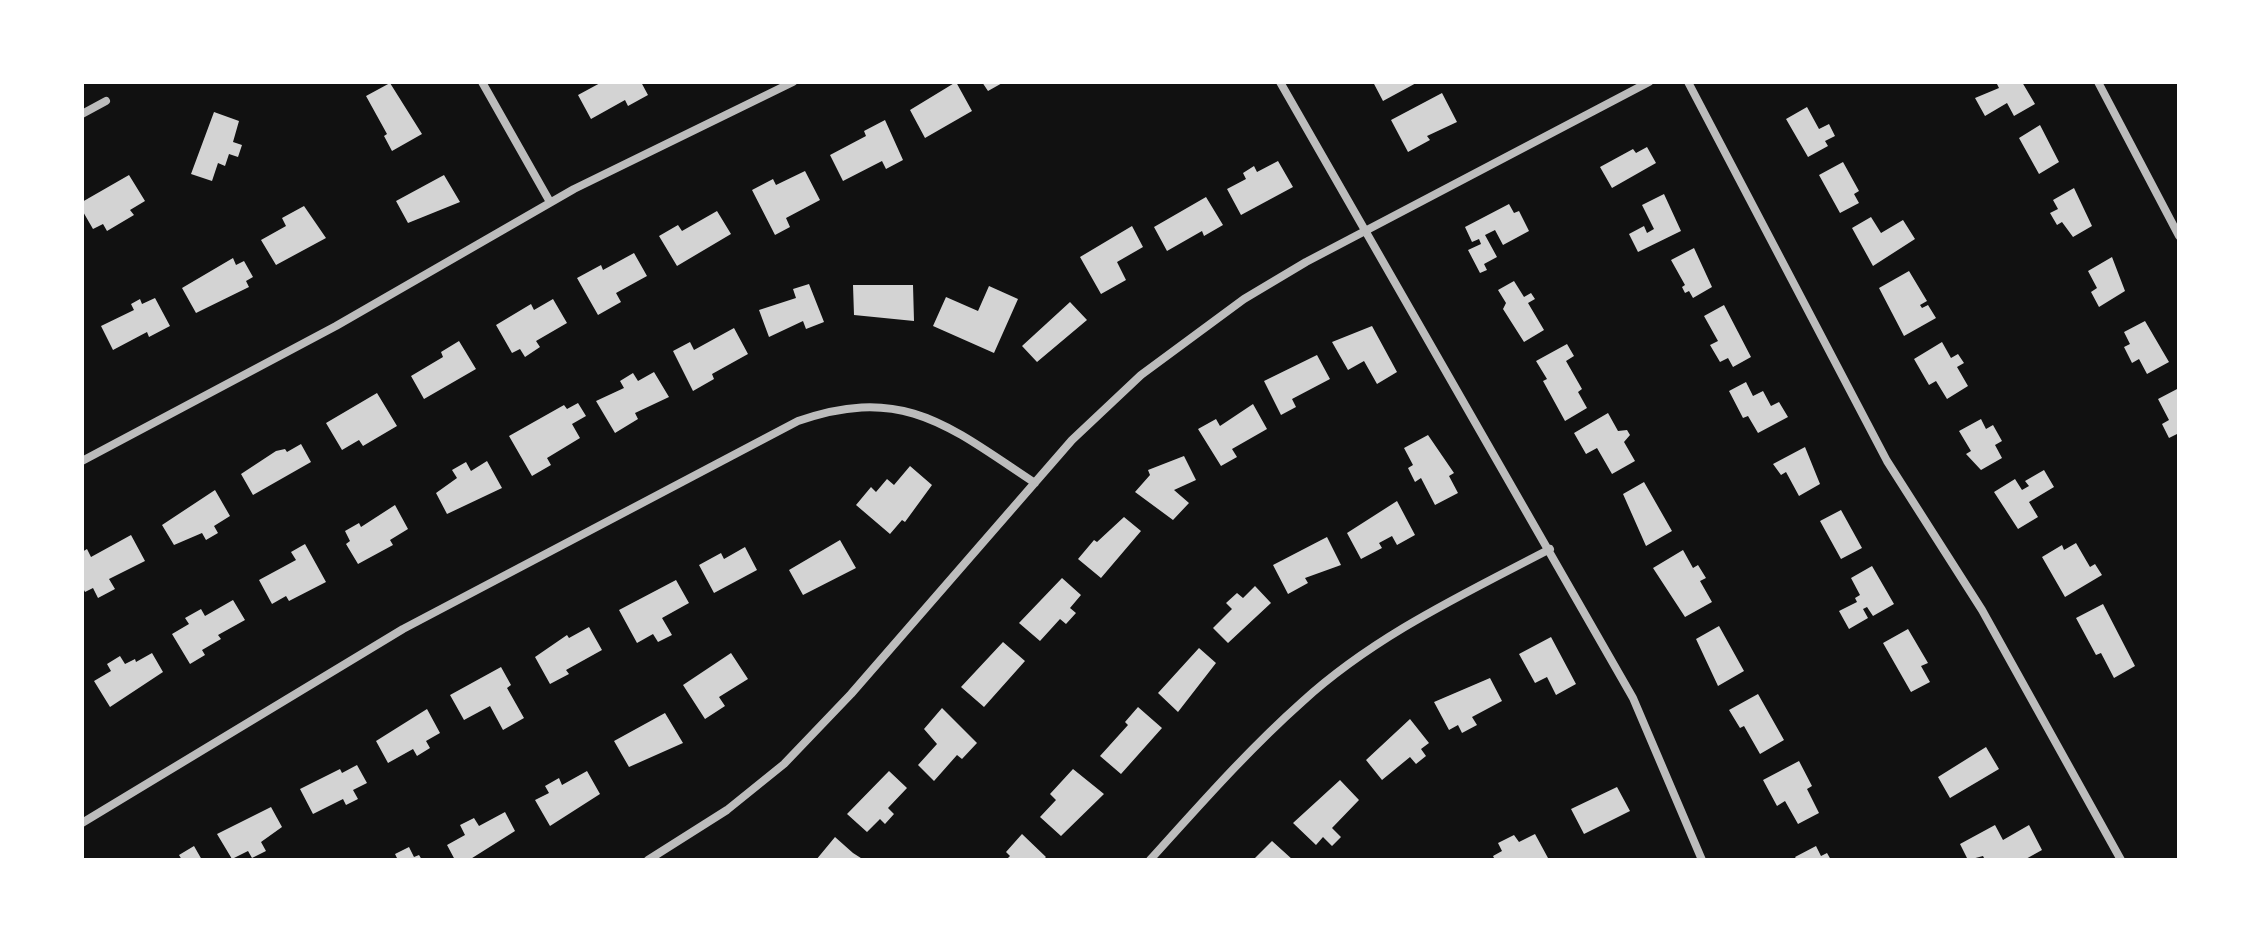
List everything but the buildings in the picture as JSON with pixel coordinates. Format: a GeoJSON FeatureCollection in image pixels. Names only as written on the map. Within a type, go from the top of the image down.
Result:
{"type":"FeatureCollection","features":[{"type":"Feature","properties":{"kind":"street"},"geometry":{"type":"LineString","coordinates":[[482,82],[550,202]]}},
{"type":"Feature","properties":{"kind":"street"},"geometry":{"type":"LineString","coordinates":[[82,461],[336,326],[550,202],[793,82]]}},
{"type":"Feature","properties":{"kind":"street"},"geometry":{"type":"LineString","coordinates":[[1280,82],[1641,712],[1702,860]]}},
{"type":"Feature","properties":{"kind":"street"},"geometry":{"type":"LineString","coordinates":[[648,860],[727,810],[784,764],[851,694],[1035,483],[1123,390],[1204,326],[1264,286],[1649,82]]}},
{"type":"Feature","properties":{"kind":"street"},"geometry":{"type":"LineString","coordinates":[[1688,82],[1881,449],[1982,610],[2121,860]]}},
{"type":"Feature","properties":{"kind":"street"},"geometry":{"type":"LineString","coordinates":[[2098,82],[2179,236]]}},
{"type":"Feature","properties":{"kind":"street"},"geometry":{"type":"LineString","coordinates":[[82,114],[106,101]]}},
{"type":"Feature","properties":{"kind":"street"},"geometry":{"type":"LineString","coordinates":[[82,823],[403,629],[797,421],[838,408],[904,410],[958,432],[1035,483]]}},
{"type":"Feature","properties":{"kind":"street"},"geometry":{"type":"LineString","coordinates":[[1150,860],[1238,763],[1301,702],[1384,639],[1550,549]]}}]}
